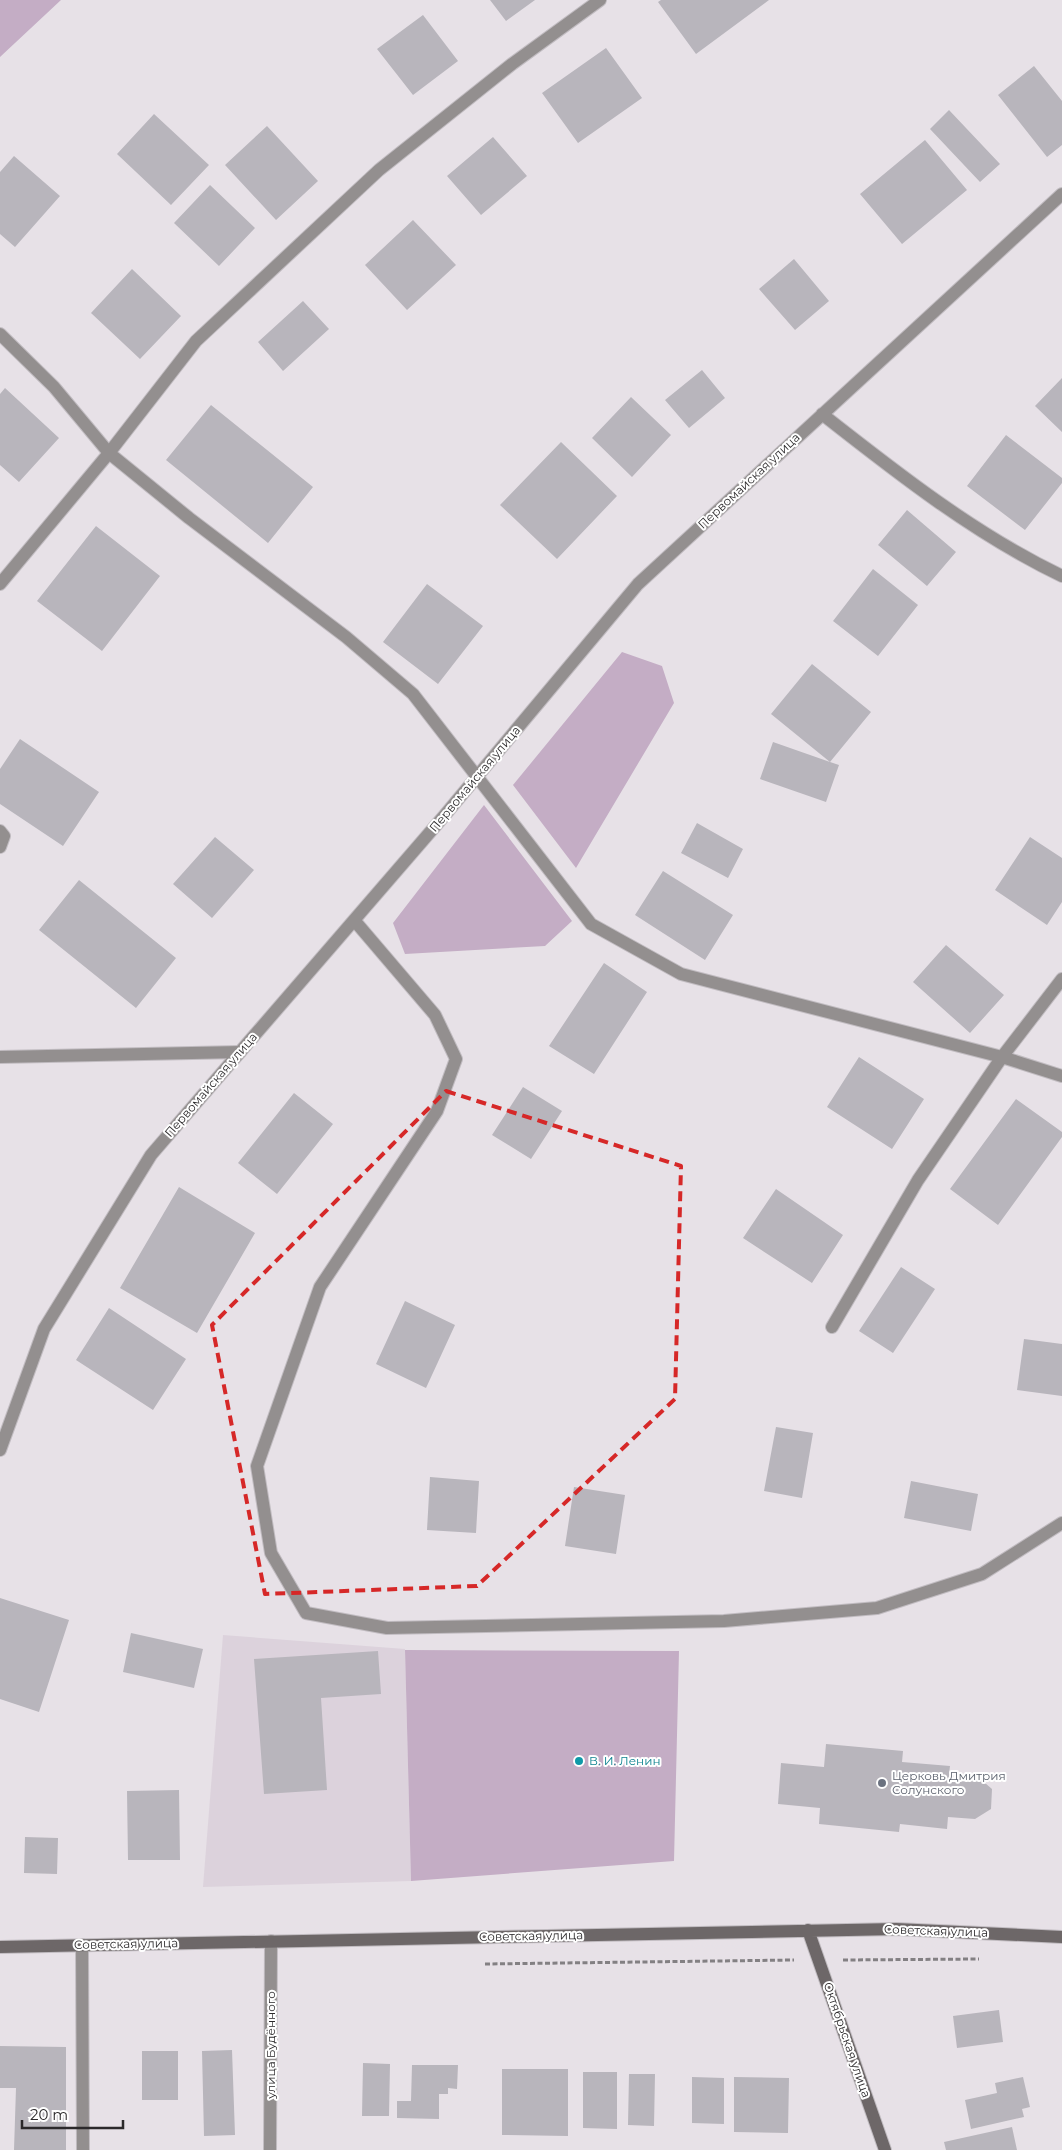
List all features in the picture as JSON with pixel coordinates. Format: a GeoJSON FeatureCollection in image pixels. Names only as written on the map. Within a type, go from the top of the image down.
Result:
{"type":"FeatureCollection","features":[{"type":"Feature","properties":{"kind":"main road","name":"Советская улица"},"geometry":{"type":"LineString","coordinates":[[0,1947],[896,1929],[1062,1937]]}},
{"type":"Feature","properties":{"kind":"main road","name":"Октябрьская улица"},"geometry":{"type":"LineString","coordinates":[[808,1930],[885,2150]]}},
{"type":"Feature","properties":{"kind":"street"},"geometry":{"type":"LineString","coordinates":[[0,584],[109,453],[196,341],[379,170],[512,64],[600,0]]}},
{"type":"Feature","properties":{"kind":"street","name":"Первомайская улица"},"geometry":{"type":"LineString","coordinates":[[0,1450],[44,1330],[151,1155],[478,776],[638,584],[1062,194]]}},
{"type":"Feature","properties":{"kind":"street"},"geometry":{"type":"LineString","coordinates":[[0,334],[54,387],[109,453],[189,518],[346,638],[413,694],[591,924],[681,974],[1002,1057],[1062,1076]]}},
{"type":"Feature","properties":{"kind":"street"},"geometry":{"type":"LineString","coordinates":[[822,414],[909,483],[1033,562],[1062,576]]}},
{"type":"Feature","properties":{"kind":"street"},"geometry":{"type":"LineString","coordinates":[[0,831],[4,836],[0,847]]}},
{"type":"Feature","properties":{"kind":"street"},"geometry":{"type":"LineString","coordinates":[[354,920],[436,1015],[456,1058],[437,1110],[320,1287],[256,1466],[271,1553],[306,1613],[387,1628],[724,1621],[877,1608],[982,1574],[1062,1523]]}},
{"type":"Feature","properties":{"kind":"street"},"geometry":{"type":"LineString","coordinates":[[832,1327],[918,1180],[1002,1057],[1062,978]]}},
{"type":"Feature","properties":{"kind":"street"},"geometry":{"type":"LineString","coordinates":[[0,1057],[240,1052]]}},
{"type":"Feature","properties":{"kind":"street","name":"улица Будённого"},"geometry":{"type":"LineString","coordinates":[[270,2150],[271,1941]]}},
{"type":"Feature","properties":{"kind":"street"},"geometry":{"type":"LineString","coordinates":[[82,1945],[83,2150]]}},
{"type":"Feature","properties":{"kind":"path"},"geometry":{"type":"LineString","coordinates":[[480,1964],[984,1959]]}},
{"type":"Feature","properties":{"kind":"highlighted area"},"geometry":{"type":"Polygon","coordinates":[[[446,1091],[681,1166],[675,1399],[477,1586],[265,1594],[212,1325],[446,1091]]]}},
{"type":"Feature","properties":{"kind":"shaded area"},"geometry":{"type":"Polygon","coordinates":[[[0,0],[61,0],[0,57],[0,0]]]}},
{"type":"Feature","properties":{"kind":"shaded area"},"geometry":{"type":"Polygon","coordinates":[[[622,652],[662,666],[674,703],[576,868],[513,785],[622,652]]]}},
{"type":"Feature","properties":{"kind":"shaded area"},"geometry":{"type":"Polygon","coordinates":[[[484,805],[572,921],[545,946],[405,954],[393,923],[484,805]]]}},
{"type":"Feature","properties":{"kind":"shaded area"},"geometry":{"type":"Polygon","coordinates":[[[223,1635],[405,1649],[411,1881],[203,1887],[223,1635]]]}},
{"type":"Feature","properties":{"kind":"shaded area"},"geometry":{"type":"Polygon","coordinates":[[[405,1650],[679,1651],[674,1861],[411,1881],[405,1650]]]}},
{"type":"Feature","properties":{"kind":"building"},"geometry":{"type":"Polygon","coordinates":[[[490,0],[535,0],[506,21],[490,0]]]}},
{"type":"Feature","properties":{"kind":"building"},"geometry":{"type":"Polygon","coordinates":[[[661,0],[769,0],[696,54],[658,2],[661,0]]]}},
{"type":"Feature","properties":{"kind":"building"},"geometry":{"type":"Polygon","coordinates":[[[423,15],[458,61],[413,95],[377,49],[423,15]]]}},
{"type":"Feature","properties":{"kind":"building"},"geometry":{"type":"Polygon","coordinates":[[[606,48],[642,98],[578,143],[542,93],[606,48]]]}},
{"type":"Feature","properties":{"kind":"building"},"geometry":{"type":"Polygon","coordinates":[[[1034,66],[1062,101],[1062,145],[1047,157],[998,95],[1034,66]]]}},
{"type":"Feature","properties":{"kind":"building"},"geometry":{"type":"Polygon","coordinates":[[[949,110],[1000,164],[980,182],[930,129],[949,110]]]}},
{"type":"Feature","properties":{"kind":"building"},"geometry":{"type":"Polygon","coordinates":[[[154,114],[209,165],[171,205],[117,154],[154,114]]]}},
{"type":"Feature","properties":{"kind":"building"},"geometry":{"type":"Polygon","coordinates":[[[267,126],[318,181],[276,220],[225,165],[267,126]]]}},
{"type":"Feature","properties":{"kind":"building"},"geometry":{"type":"Polygon","coordinates":[[[493,137],[527,176],[481,215],[447,176],[493,137]]]}},
{"type":"Feature","properties":{"kind":"building"},"geometry":{"type":"Polygon","coordinates":[[[925,140],[967,190],[902,244],[860,194],[925,140]]]}},
{"type":"Feature","properties":{"kind":"building"},"geometry":{"type":"Polygon","coordinates":[[[14,156],[60,196],[15,247],[0,234],[0,172],[14,156]]]}},
{"type":"Feature","properties":{"kind":"building"},"geometry":{"type":"Polygon","coordinates":[[[210,185],[255,228],[219,266],[174,223],[210,185]]]}},
{"type":"Feature","properties":{"kind":"building"},"geometry":{"type":"Polygon","coordinates":[[[413,220],[456,265],[407,310],[365,265],[413,220]]]}},
{"type":"Feature","properties":{"kind":"building"},"geometry":{"type":"Polygon","coordinates":[[[794,259],[829,301],[795,330],[759,289],[794,259]]]}},
{"type":"Feature","properties":{"kind":"building"},"geometry":{"type":"Polygon","coordinates":[[[132,269],[181,316],[140,359],[91,313],[132,269]]]}},
{"type":"Feature","properties":{"kind":"building"},"geometry":{"type":"Polygon","coordinates":[[[303,301],[329,329],[283,371],[258,342],[303,301]]]}},
{"type":"Feature","properties":{"kind":"building"},"geometry":{"type":"Polygon","coordinates":[[[702,370],[725,398],[689,428],[665,400],[702,370]]]}},
{"type":"Feature","properties":{"kind":"building"},"geometry":{"type":"Polygon","coordinates":[[[1062,378],[1062,432],[1035,406],[1062,378]]]}},
{"type":"Feature","properties":{"kind":"building"},"geometry":{"type":"Polygon","coordinates":[[[5,388],[59,438],[19,482],[0,465],[0,394],[5,388]]]}},
{"type":"Feature","properties":{"kind":"building"},"geometry":{"type":"Polygon","coordinates":[[[631,397],[671,435],[632,477],[592,438],[631,397]]]}},
{"type":"Feature","properties":{"kind":"building"},"geometry":{"type":"Polygon","coordinates":[[[211,405],[313,487],[268,543],[166,460],[211,405]]]}},
{"type":"Feature","properties":{"kind":"building"},"geometry":{"type":"Polygon","coordinates":[[[1006,435],[1062,478],[1062,483],[1025,530],[967,486],[1006,435]]]}},
{"type":"Feature","properties":{"kind":"building"},"geometry":{"type":"Polygon","coordinates":[[[561,442],[617,496],[557,559],[500,505],[561,442]]]}},
{"type":"Feature","properties":{"kind":"building"},"geometry":{"type":"Polygon","coordinates":[[[907,510],[956,552],[927,586],[878,545],[907,510]]]}},
{"type":"Feature","properties":{"kind":"building"},"geometry":{"type":"Polygon","coordinates":[[[96,526],[160,576],[102,651],[37,601],[96,526]]]}},
{"type":"Feature","properties":{"kind":"building"},"geometry":{"type":"Polygon","coordinates":[[[873,569],[918,605],[878,656],[833,621],[873,569]]]}},
{"type":"Feature","properties":{"kind":"building"},"geometry":{"type":"Polygon","coordinates":[[[427,584],[483,626],[438,684],[383,642],[427,584]]]}},
{"type":"Feature","properties":{"kind":"building"},"geometry":{"type":"Polygon","coordinates":[[[812,664],[871,712],[830,762],[771,714],[812,664]]]}},
{"type":"Feature","properties":{"kind":"building"},"geometry":{"type":"Polygon","coordinates":[[[20,739],[99,792],[63,846],[0,804],[0,769],[20,739]]]}},
{"type":"Feature","properties":{"kind":"building"},"geometry":{"type":"Polygon","coordinates":[[[773,742],[839,765],[826,802],[760,779],[773,742]]]}},
{"type":"Feature","properties":{"kind":"building"},"geometry":{"type":"Polygon","coordinates":[[[697,823],[743,849],[728,878],[681,853],[697,823]]]}},
{"type":"Feature","properties":{"kind":"building"},"geometry":{"type":"Polygon","coordinates":[[[215,837],[254,870],[212,918],[173,884],[215,837]]]}},
{"type":"Feature","properties":{"kind":"building"},"geometry":{"type":"Polygon","coordinates":[[[1030,837],[1062,858],[1062,902],[1047,925],[995,890],[1030,837]]]}},
{"type":"Feature","properties":{"kind":"building"},"geometry":{"type":"Polygon","coordinates":[[[663,871],[733,915],[705,960],[635,915],[663,871]]]}},
{"type":"Feature","properties":{"kind":"building"},"geometry":{"type":"Polygon","coordinates":[[[79,880],[176,958],[136,1008],[39,930],[79,880]]]}},
{"type":"Feature","properties":{"kind":"building"},"geometry":{"type":"Polygon","coordinates":[[[946,945],[1004,995],[970,1033],[913,982],[946,945]]]}},
{"type":"Feature","properties":{"kind":"building"},"geometry":{"type":"Polygon","coordinates":[[[604,963],[647,992],[594,1074],[549,1046],[604,963]]]}},
{"type":"Feature","properties":{"kind":"building"},"geometry":{"type":"Polygon","coordinates":[[[859,1057],[924,1099],[892,1149],[827,1107],[859,1057]]]}},
{"type":"Feature","properties":{"kind":"building"},"geometry":{"type":"Polygon","coordinates":[[[523,1087],[562,1111],[531,1159],[492,1135],[523,1087]]]}},
{"type":"Feature","properties":{"kind":"building"},"geometry":{"type":"Polygon","coordinates":[[[294,1093],[333,1124],[277,1194],[238,1163],[294,1093]]]}},
{"type":"Feature","properties":{"kind":"building"},"geometry":{"type":"Polygon","coordinates":[[[1016,1099],[1062,1132],[1062,1137],[998,1225],[950,1189],[1016,1099]]]}},
{"type":"Feature","properties":{"kind":"building"},"geometry":{"type":"Polygon","coordinates":[[[179,1187],[255,1233],[197,1333],[120,1288],[179,1187]]]}},
{"type":"Feature","properties":{"kind":"building"},"geometry":{"type":"Polygon","coordinates":[[[776,1189],[843,1235],[812,1283],[743,1238],[776,1189]]]}},
{"type":"Feature","properties":{"kind":"building"},"geometry":{"type":"Polygon","coordinates":[[[901,1267],[935,1289],[893,1353],[859,1331],[901,1267]]]}},
{"type":"Feature","properties":{"kind":"building"},"geometry":{"type":"Polygon","coordinates":[[[405,1301],[455,1325],[426,1388],[376,1364],[405,1301]]]}},
{"type":"Feature","properties":{"kind":"building"},"geometry":{"type":"Polygon","coordinates":[[[109,1308],[186,1359],[153,1410],[76,1360],[109,1308]]]}},
{"type":"Feature","properties":{"kind":"building"},"geometry":{"type":"Polygon","coordinates":[[[1024,1339],[1062,1344],[1062,1396],[1017,1390],[1024,1339]]]}},
{"type":"Feature","properties":{"kind":"building"},"geometry":{"type":"Polygon","coordinates":[[[776,1427],[813,1433],[802,1498],[764,1491],[776,1427]]]}},
{"type":"Feature","properties":{"kind":"building"},"geometry":{"type":"Polygon","coordinates":[[[430,1477],[479,1481],[476,1533],[427,1530],[430,1477]]]}},
{"type":"Feature","properties":{"kind":"building"},"geometry":{"type":"Polygon","coordinates":[[[911,1481],[978,1494],[971,1531],[904,1518],[911,1481]]]}},
{"type":"Feature","properties":{"kind":"building"},"geometry":{"type":"Polygon","coordinates":[[[574,1487],[625,1495],[616,1554],[565,1546],[574,1487]]]}},
{"type":"Feature","properties":{"kind":"building"},"geometry":{"type":"Polygon","coordinates":[[[0,1598],[69,1620],[39,1712],[0,1699],[0,1598]]]}},
{"type":"Feature","properties":{"kind":"building"},"geometry":{"type":"Polygon","coordinates":[[[131,1633],[203,1649],[194,1688],[123,1672],[131,1633]]]}},
{"type":"Feature","properties":{"kind":"building"},"geometry":{"type":"Polygon","coordinates":[[[378,1651],[381,1694],[321,1698],[327,1790],[264,1794],[254,1659],[378,1651]]]}},
{"type":"Feature","properties":{"kind":"building","name":"Церковь Дмитрия Солунского"},"geometry":{"type":"Polygon","coordinates":[[[826,1744],[903,1751],[902,1762],[950,1766],[949,1774],[978,1777],[992,1789],[991,1809],[975,1819],[948,1817],[947,1829],[900,1824],[899,1832],[819,1824],[820,1808],[778,1804],[781,1763],[824,1767],[826,1744]]]}},
{"type":"Feature","properties":{"kind":"building"},"geometry":{"type":"Polygon","coordinates":[[[179,1790],[180,1860],[128,1860],[127,1791],[179,1790]]]}},
{"type":"Feature","properties":{"kind":"building"},"geometry":{"type":"Polygon","coordinates":[[[25,1837],[58,1838],[57,1874],[24,1873],[25,1837]]]}},
{"type":"Feature","properties":{"kind":"building"},"geometry":{"type":"Polygon","coordinates":[[[999,2010],[1003,2042],[957,2048],[953,2016],[999,2010]]]}},
{"type":"Feature","properties":{"kind":"building"},"geometry":{"type":"Polygon","coordinates":[[[0,2046],[66,2047],[66,2150],[14,2150],[16,2088],[0,2088],[0,2046]]]}},
{"type":"Feature","properties":{"kind":"building"},"geometry":{"type":"Polygon","coordinates":[[[232,2050],[235,2135],[204,2136],[202,2051],[232,2050]]]}},
{"type":"Feature","properties":{"kind":"building"},"geometry":{"type":"Polygon","coordinates":[[[142,2051],[178,2051],[178,2100],[142,2100],[142,2051]]]}},
{"type":"Feature","properties":{"kind":"building"},"geometry":{"type":"Polygon","coordinates":[[[363,2063],[390,2064],[389,2116],[362,2116],[363,2063]]]}},
{"type":"Feature","properties":{"kind":"building"},"geometry":{"type":"Polygon","coordinates":[[[412,2065],[458,2065],[457,2089],[448,2088],[448,2094],[439,2094],[439,2119],[397,2118],[397,2101],[411,2101],[412,2065]]]}},
{"type":"Feature","properties":{"kind":"building"},"geometry":{"type":"Polygon","coordinates":[[[502,2069],[568,2069],[568,2136],[502,2135],[502,2069]]]}},
{"type":"Feature","properties":{"kind":"building"},"geometry":{"type":"Polygon","coordinates":[[[583,2072],[617,2072],[617,2129],[583,2128],[583,2072]]]}},
{"type":"Feature","properties":{"kind":"building"},"geometry":{"type":"Polygon","coordinates":[[[629,2074],[655,2074],[654,2126],[628,2125],[629,2074]]]}},
{"type":"Feature","properties":{"kind":"building"},"geometry":{"type":"Polygon","coordinates":[[[692,2077],[724,2078],[724,2124],[692,2123],[692,2077]]]}},
{"type":"Feature","properties":{"kind":"building"},"geometry":{"type":"Polygon","coordinates":[[[734,2077],[789,2078],[788,2133],[734,2132],[734,2077]]]}},
{"type":"Feature","properties":{"kind":"building"},"geometry":{"type":"Polygon","coordinates":[[[1023,2077],[1030,2107],[1022,2109],[1024,2117],[971,2129],[965,2100],[997,2093],[995,2083],[1023,2077]]]}},
{"type":"Feature","properties":{"kind":"building"},"geometry":{"type":"Polygon","coordinates":[[[1012,2127],[1017,2150],[946,2150],[944,2142],[1012,2127]]]}},
{"type":"Feature","properties":{"kind":"place","name":"В. И. Ленин"},"geometry":{"type":"Point","coordinates":[579,1761]}},
{"type":"Feature","properties":{"kind":"place","name":"Церковь Дмитрия Солунского"},"geometry":{"type":"Point","coordinates":[882,1783]}}]}
